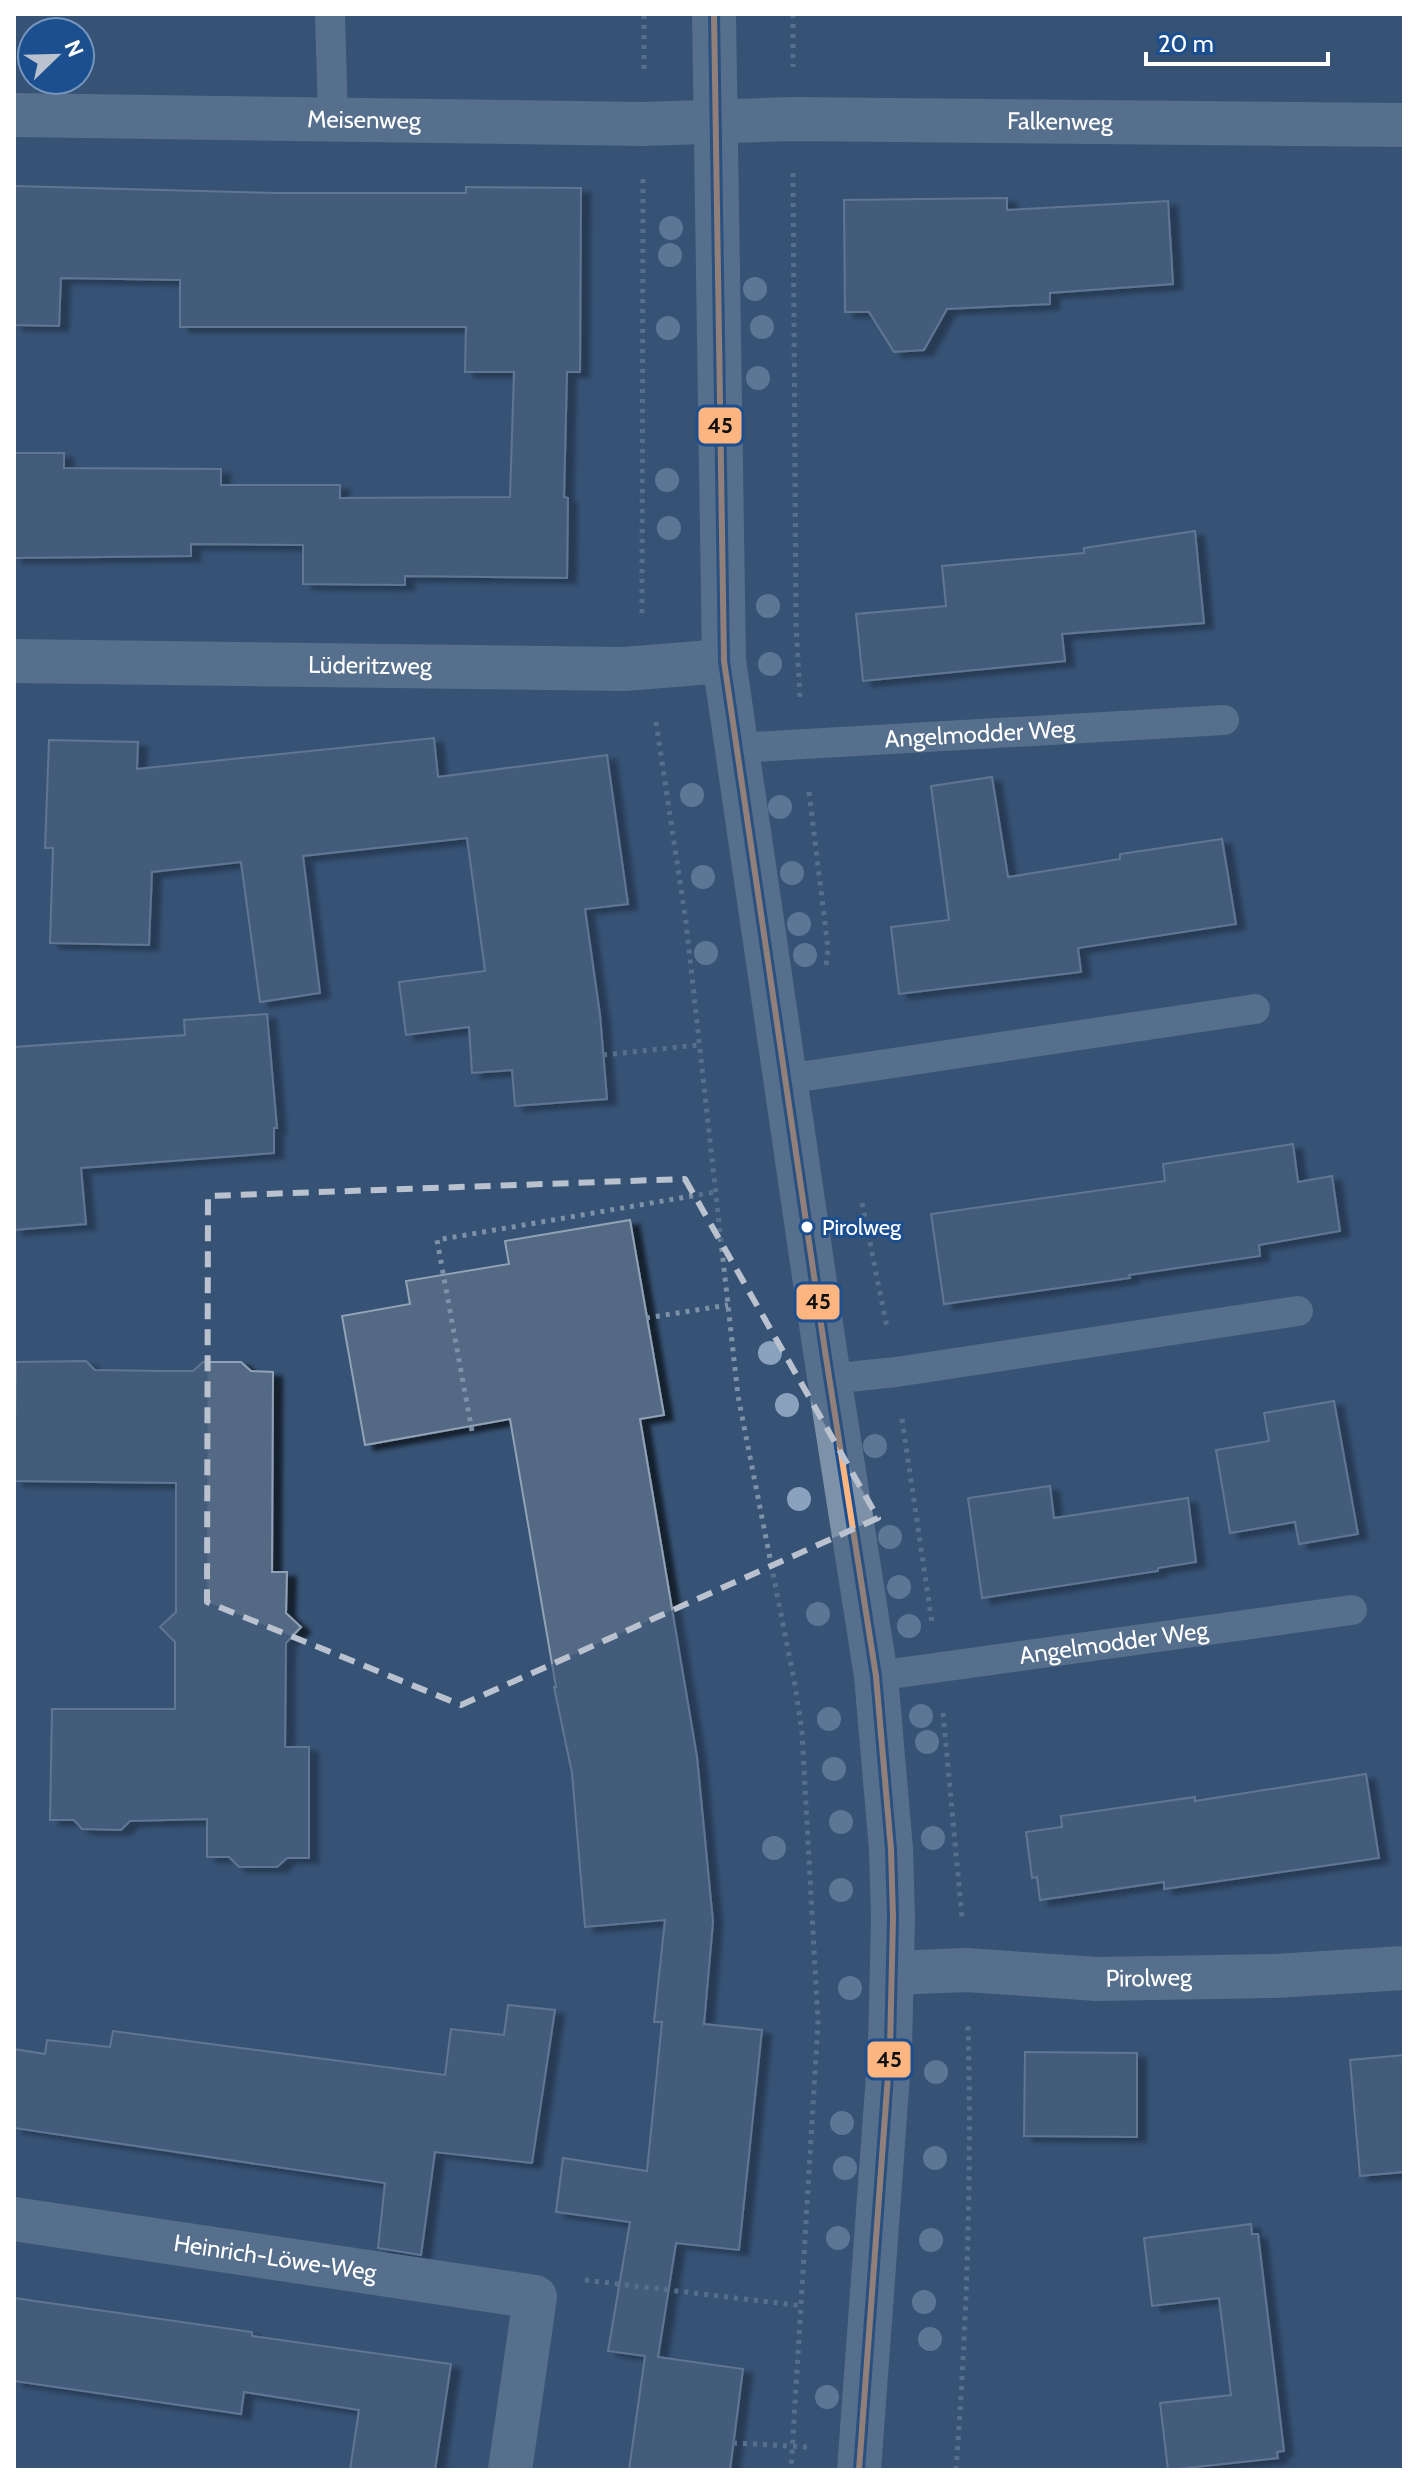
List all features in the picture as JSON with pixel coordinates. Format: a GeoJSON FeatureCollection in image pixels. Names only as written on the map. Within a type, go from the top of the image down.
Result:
{"type":"FeatureCollection","features":[{"type":"Feature","properties":{"kind":"street"},"geometry":{"type":"LineString","coordinates":[[714,14],[724,661],[829,1379],[876,1676],[891,1849],[893,1973],[887,2106],[859,2470]]}},
{"type":"Feature","properties":{"kind":"street","name":"Meisenweg"},"geometry":{"type":"LineString","coordinates":[[14,115],[643,124],[714,120]]}},
{"type":"Feature","properties":{"kind":"street","name":"Falkenweg"},"geometry":{"type":"LineString","coordinates":[[714,120],[1404,125]]}},
{"type":"Feature","properties":{"kind":"street","name":"Lüderitzweg"},"geometry":{"type":"LineString","coordinates":[[14,661],[648,669],[724,661]]}},
{"type":"Feature","properties":{"kind":"street","name":"Pirolweg"},"geometry":{"type":"LineString","coordinates":[[893,1973],[966,1970],[1097,1979],[1275,1976],[1404,1968]]}},
{"type":"Feature","properties":{"kind":"street","name":"Heinrich-Löwe-Weg"},"geometry":{"type":"LineString","coordinates":[[14,2219],[535,2297]]}},
{"type":"Feature","properties":{"kind":"street"},"geometry":{"type":"LineString","coordinates":[[510,2470],[535,2297]]}},
{"type":"Feature","properties":{"kind":"lane"},"geometry":{"type":"LineString","coordinates":[[330,14],[333,119]]}},
{"type":"Feature","properties":{"kind":"lane","name":"Angelmodder Weg"},"geometry":{"type":"LineString","coordinates":[[736,748],[1224,720]]}},
{"type":"Feature","properties":{"kind":"lane"},"geometry":{"type":"LineString","coordinates":[[786,1079],[1255,1009]]}},
{"type":"Feature","properties":{"kind":"lane"},"geometry":{"type":"LineString","coordinates":[[829,1379],[896,1372],[1298,1311]]}},
{"type":"Feature","properties":{"kind":"lane","name":"Angelmodder Weg"},"geometry":{"type":"LineString","coordinates":[[876,1676],[1352,1610]]}},
{"type":"Feature","properties":{"kind":"path"},"geometry":{"type":"LineString","coordinates":[[644,14],[642,625],[686,922],[738,1396],[802,1732],[818,2023],[791,2470]]}},
{"type":"Feature","properties":{"kind":"path"},"geometry":{"type":"LineString","coordinates":[[793,14],[796,623],[803,743],[828,948],[824,980]]}},
{"type":"Feature","properties":{"kind":"path"},"geometry":{"type":"LineString","coordinates":[[603,1055],[698,1045]]}},
{"type":"Feature","properties":{"kind":"path"},"geometry":{"type":"LineString","coordinates":[[472,1431],[437,1240],[715,1192]]}},
{"type":"Feature","properties":{"kind":"path"},"geometry":{"type":"LineString","coordinates":[[860,1192],[896,1372],[938,1665],[966,1970],[971,2125],[956,2470]]}},
{"type":"Feature","properties":{"kind":"path"},"geometry":{"type":"LineString","coordinates":[[646,1318],[728,1305]]}},
{"type":"Feature","properties":{"kind":"path"},"geometry":{"type":"LineString","coordinates":[[535,2297],[580,2280],[803,2306]]}},
{"type":"Feature","properties":{"kind":"path"},"geometry":{"type":"LineString","coordinates":[[733,2443],[793,2447]]}},
{"type":"Feature","properties":{"kind":"highlighted area"},"geometry":{"type":"Polygon","coordinates":[[[685,1179],[878,1518],[461,1705],[207,1602],[208,1196],[685,1179]]]}},
{"type":"Feature","properties":{"kind":"building"},"geometry":{"type":"Polygon","coordinates":[[[14,186],[275,193],[466,193],[466,187],[581,188],[580,372],[567,372],[564,497],[568,498],[567,578],[405,576],[405,585],[303,584],[303,545],[191,544],[191,556],[14,558],[14,453],[64,453],[64,468],[221,469],[221,485],[340,485],[340,498],[510,497],[514,372],[465,372],[466,327],[180,327],[180,280],[61,278],[59,326],[14,325],[14,186]]]}},
{"type":"Feature","properties":{"kind":"building"},"geometry":{"type":"Polygon","coordinates":[[[1007,198],[1007,210],[1168,201],[1173,284],[1050,293],[1050,304],[947,309],[924,350],[894,352],[869,312],[845,312],[844,200],[1007,198]]]}},
{"type":"Feature","properties":{"kind":"building"},"geometry":{"type":"Polygon","coordinates":[[[1195,531],[1204,623],[1062,634],[1065,661],[863,681],[856,614],[946,606],[942,566],[1084,553],[1084,548],[1195,531]]]}},
{"type":"Feature","properties":{"kind":"building"},"geometry":{"type":"Polygon","coordinates":[[[434,738],[438,777],[607,755],[628,904],[585,909],[600,1015],[607,1099],[515,1106],[512,1070],[472,1073],[469,1027],[406,1035],[399,982],[485,971],[467,838],[303,856],[320,993],[260,1002],[241,862],[152,872],[149,945],[50,943],[53,848],[45,848],[49,740],[138,742],[137,769],[434,738]]]}},
{"type":"Feature","properties":{"kind":"building"},"geometry":{"type":"Polygon","coordinates":[[[992,777],[1008,877],[1120,859],[1120,854],[1222,839],[1236,924],[1078,948],[1081,972],[899,994],[891,927],[949,920],[931,786],[992,777]]]}},
{"type":"Feature","properties":{"kind":"building"},"geometry":{"type":"Polygon","coordinates":[[[267,1014],[277,1128],[274,1128],[274,1153],[81,1168],[86,1224],[14,1230],[14,1047],[185,1035],[184,1020],[267,1014]]]}},
{"type":"Feature","properties":{"kind":"building"},"geometry":{"type":"Polygon","coordinates":[[[1293,1144],[1298,1182],[1332,1176],[1340,1231],[1259,1245],[1260,1256],[944,1304],[931,1214],[1165,1181],[1163,1164],[1293,1144]]]}},
{"type":"Feature","properties":{"kind":"building"},"geometry":{"type":"Polygon","coordinates":[[[630,1220],[664,1415],[640,1419],[697,1757],[713,1922],[704,2024],[762,2030],[739,2250],[676,2243],[658,2357],[743,2369],[730,2470],[629,2470],[645,2356],[608,2351],[630,2222],[556,2212],[563,2158],[647,2171],[662,2022],[654,2022],[665,1920],[585,1927],[572,1773],[554,1687],[510,1419],[365,1445],[342,1316],[410,1304],[406,1281],[509,1264],[505,1241],[630,1220]]]}},
{"type":"Feature","properties":{"kind":"building"},"geometry":{"type":"Polygon","coordinates":[[[86,1361],[95,1370],[193,1371],[203,1362],[241,1362],[251,1371],[273,1372],[272,1572],[287,1572],[286,1613],[301,1627],[286,1643],[285,1747],[309,1747],[309,1858],[287,1858],[277,1867],[239,1867],[229,1857],[207,1857],[207,1819],[130,1821],[121,1830],[82,1829],[74,1820],[50,1820],[52,1709],[175,1709],[175,1642],[160,1627],[176,1612],[176,1483],[14,1481],[16,1362],[86,1361]]]}},
{"type":"Feature","properties":{"kind":"building"},"geometry":{"type":"Polygon","coordinates":[[[1334,1401],[1358,1534],[1299,1544],[1295,1522],[1230,1533],[1216,1450],[1269,1441],[1264,1413],[1334,1401]]]}},
{"type":"Feature","properties":{"kind":"building"},"geometry":{"type":"Polygon","coordinates":[[[1050,1486],[1054,1518],[1188,1498],[1196,1562],[1158,1568],[1158,1571],[982,1598],[968,1498],[1050,1486]]]}},
{"type":"Feature","properties":{"kind":"building"},"geometry":{"type":"Polygon","coordinates":[[[1366,1774],[1379,1858],[1164,1889],[1164,1882],[1040,1900],[1037,1877],[1032,1878],[1026,1832],[1062,1827],[1061,1816],[1195,1797],[1195,1801],[1366,1774]]]}},
{"type":"Feature","properties":{"kind":"building"},"geometry":{"type":"Polygon","coordinates":[[[508,2005],[555,2010],[532,2163],[435,2152],[421,2255],[378,2248],[385,2183],[14,2128],[14,2049],[45,2054],[47,2040],[110,2047],[113,2031],[445,2075],[451,2029],[504,2035],[508,2005]]]}},
{"type":"Feature","properties":{"kind":"building"},"geometry":{"type":"Polygon","coordinates":[[[1025,2052],[1137,2053],[1137,2137],[1024,2136],[1025,2052]]]}},
{"type":"Feature","properties":{"kind":"building"},"geometry":{"type":"Polygon","coordinates":[[[1404,2055],[1404,2172],[1360,2176],[1350,2060],[1404,2055]]]}},
{"type":"Feature","properties":{"kind":"building"},"geometry":{"type":"Polygon","coordinates":[[[1251,2224],[1252,2234],[1258,2234],[1284,2451],[1277,2452],[1278,2458],[1168,2470],[1160,2403],[1231,2395],[1219,2298],[1152,2306],[1144,2238],[1251,2224]]]}},
{"type":"Feature","properties":{"kind":"building"},"geometry":{"type":"Polygon","coordinates":[[[14,2298],[451,2364],[435,2470],[350,2470],[359,2410],[244,2392],[241,2414],[14,2381],[14,2298]]]}},
{"type":"Feature","properties":{"kind":"transit line","name":"45"},"geometry":{"type":"LineString","coordinates":[[714,14],[724,661],[876,1676],[891,1849],[890,2048],[859,2470]]}},
{"type":"Feature","properties":{"kind":"place","name":"Pirolweg"},"geometry":{"type":"Point","coordinates":[807,1227]}}]}
